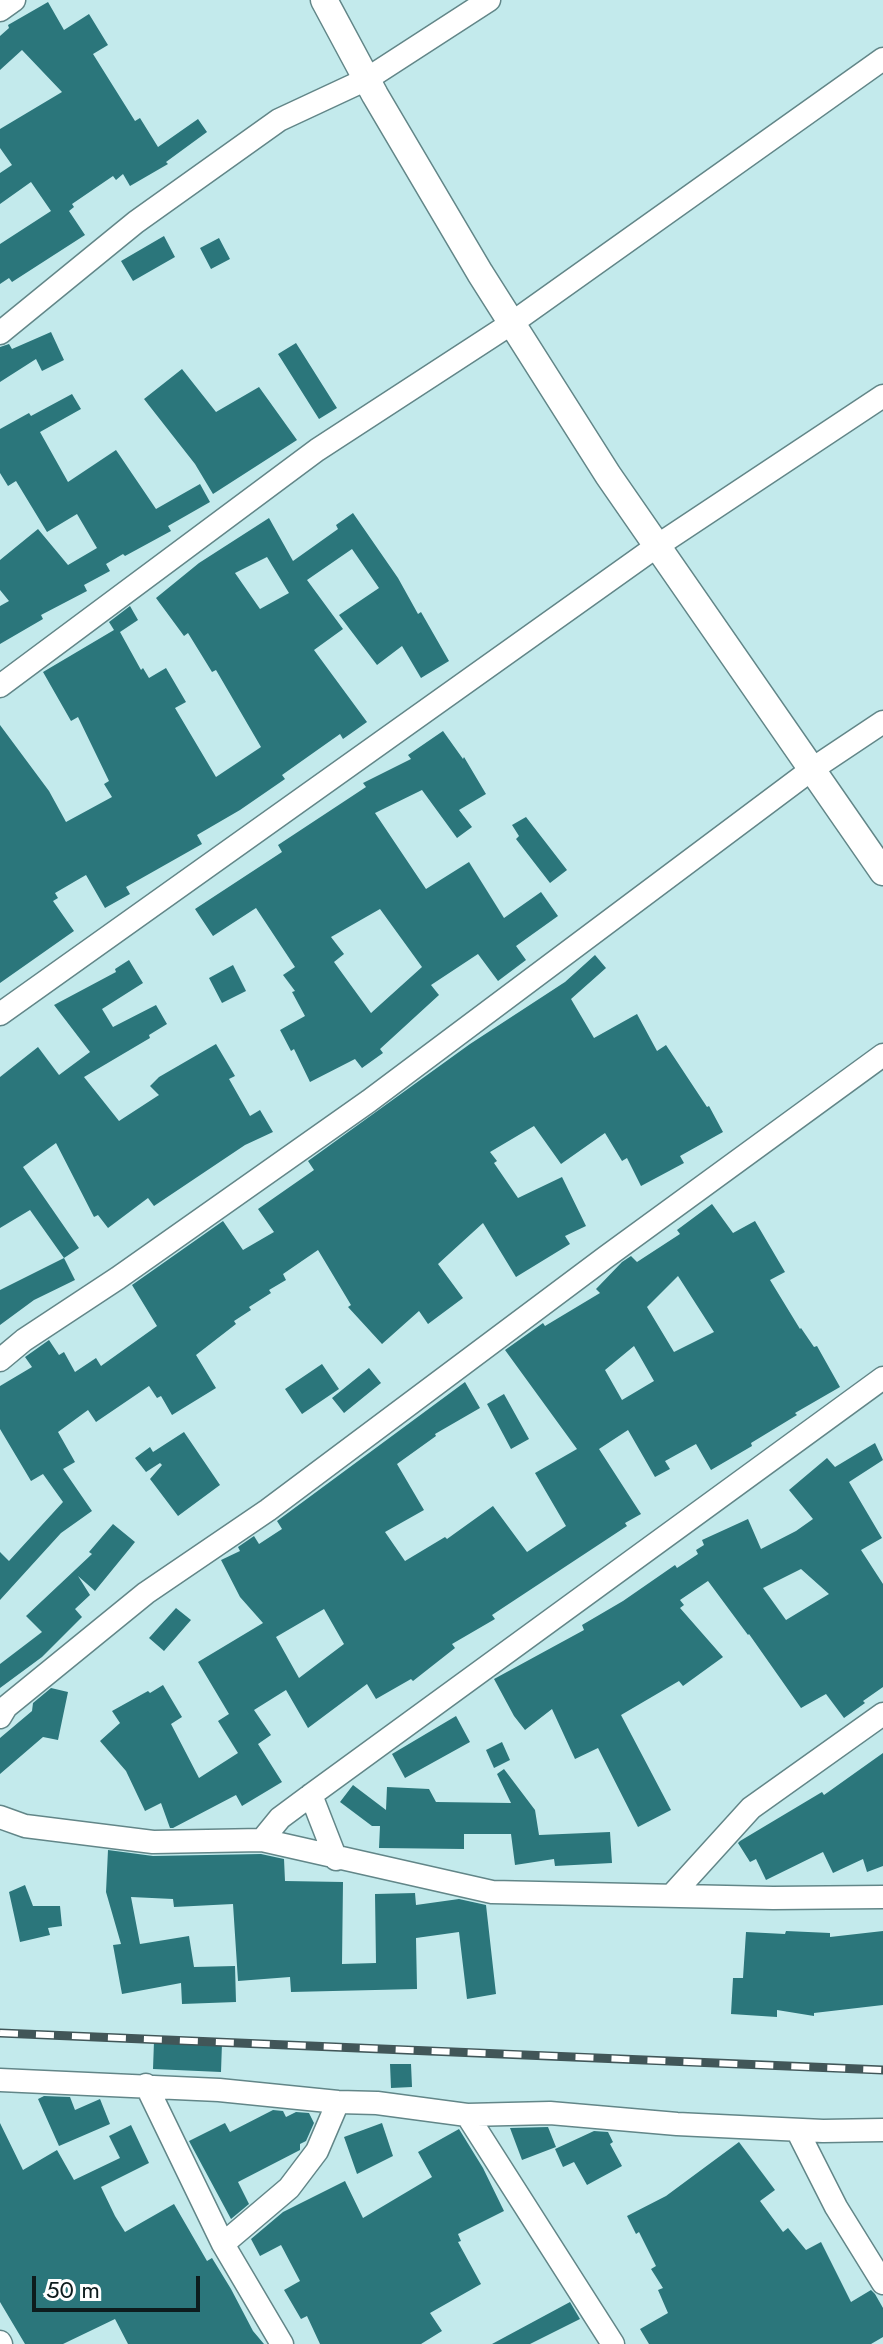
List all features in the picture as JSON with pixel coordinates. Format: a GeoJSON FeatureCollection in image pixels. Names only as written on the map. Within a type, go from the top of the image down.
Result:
{"type":"FeatureCollection","features":[{"type":"Feature","properties":{"kind":"street"},"geometry":{"type":"LineString","coordinates":[[0,10],[14,0]]}},
{"type":"Feature","properties":{"kind":"street"},"geometry":{"type":"LineString","coordinates":[[324,0],[367,79],[512,323],[608,475],[883,872]]}},
{"type":"Feature","properties":{"kind":"street"},"geometry":{"type":"LineString","coordinates":[[0,333],[136,222],[279,120],[367,79],[489,0]]}},
{"type":"Feature","properties":{"kind":"street"},"geometry":{"type":"LineString","coordinates":[[0,686],[317,450],[512,323],[883,59]]}},
{"type":"Feature","properties":{"kind":"street"},"geometry":{"type":"LineString","coordinates":[[0,1014],[657,546],[883,396]]}},
{"type":"Feature","properties":{"kind":"street"},"geometry":{"type":"LineString","coordinates":[[0,1360],[24,1340],[118,1278],[369,1101],[811,770],[883,722]]}},
{"type":"Feature","properties":{"kind":"street"},"geometry":{"type":"LineString","coordinates":[[0,1717],[6,1707],[146,1593],[268,1510],[883,1055]]}},
{"type":"Feature","properties":{"kind":"street"},"geometry":{"type":"LineString","coordinates":[[262,1840],[280,1818],[883,1378]]}},
{"type":"Feature","properties":{"kind":"street"},"geometry":{"type":"LineString","coordinates":[[672,1895],[751,1808],[883,1714]]}},
{"type":"Feature","properties":{"kind":"street"},"geometry":{"type":"LineString","coordinates":[[311,1795],[336,1859]]}},
{"type":"Feature","properties":{"kind":"street"},"geometry":{"type":"LineString","coordinates":[[0,1817],[25,1826],[153,1842],[262,1840],[492,1892],[883,1897]]}},
{"type":"Feature","properties":{"kind":"street"},"geometry":{"type":"LineString","coordinates":[[0,2080],[146,2085],[377,2103],[467,2115],[550,2113],[677,2124],[797,2130],[883,2130]]}},
{"type":"Feature","properties":{"kind":"street"},"geometry":{"type":"LineString","coordinates":[[146,2085],[223,2244],[282,2344]]}},
{"type":"Feature","properties":{"kind":"street"},"geometry":{"type":"LineString","coordinates":[[223,2244],[289,2188],[317,2151],[338,2102]]}},
{"type":"Feature","properties":{"kind":"street"},"geometry":{"type":"LineString","coordinates":[[467,2115],[613,2344]]}},
{"type":"Feature","properties":{"kind":"street"},"geometry":{"type":"LineString","coordinates":[[797,2130],[836,2207],[883,2283]]}},
{"type":"Feature","properties":{"kind":"building"},"geometry":{"type":"Polygon","coordinates":[[[48,2],[64,30],[89,14],[108,45],[93,54],[135,121],[140,118],[158,147],[198,119],[207,132],[166,162],[168,164],[130,186],[123,174],[116,180],[113,176],[72,204],[74,207],[69,211],[85,235],[12,282],[9,278],[0,284],[0,244],[51,211],[31,182],[0,204],[0,173],[12,165],[0,148],[0,129],[62,92],[22,50],[0,70],[0,36],[9,28],[8,25],[48,2]]]}},
{"type":"Feature","properties":{"kind":"building"},"geometry":{"type":"Polygon","coordinates":[[[164,236],[175,257],[133,281],[121,261],[164,236]]]}},
{"type":"Feature","properties":{"kind":"building"},"geometry":{"type":"Polygon","coordinates":[[[219,238],[230,259],[211,269],[200,248],[219,238]]]}},
{"type":"Feature","properties":{"kind":"building"},"geometry":{"type":"Polygon","coordinates":[[[51,332],[64,360],[42,371],[36,359],[0,382],[0,347],[9,344],[12,349],[51,332]]]}},
{"type":"Feature","properties":{"kind":"building"},"geometry":{"type":"Polygon","coordinates":[[[296,343],[337,408],[319,419],[278,354],[296,343]]]}},
{"type":"Feature","properties":{"kind":"building"},"geometry":{"type":"Polygon","coordinates":[[[182,369],[216,412],[259,387],[297,440],[213,494],[195,464],[144,399],[182,369]]]}},
{"type":"Feature","properties":{"kind":"building"},"geometry":{"type":"Polygon","coordinates":[[[72,394],[81,409],[40,432],[68,482],[116,450],[156,509],[200,484],[210,502],[168,526],[171,531],[106,564],[110,571],[84,585],[87,591],[41,615],[43,619],[0,644],[0,606],[9,601],[0,590],[0,560],[38,529],[68,565],[97,548],[77,514],[47,532],[16,481],[8,486],[0,473],[0,429],[72,394]]]}},
{"type":"Feature","properties":{"kind":"building"},"geometry":{"type":"Polygon","coordinates":[[[353,513],[398,578],[418,614],[421,612],[449,661],[421,678],[402,646],[377,665],[339,615],[379,588],[352,549],[307,580],[343,629],[314,650],[367,722],[343,739],[340,734],[282,775],[285,779],[197,835],[202,844],[126,887],[130,894],[105,908],[86,875],[55,893],[58,898],[53,901],[74,931],[0,983],[0,725],[49,791],[66,822],[112,797],[104,784],[109,781],[78,717],[71,721],[43,672],[114,630],[109,622],[130,606],[138,620],[120,632],[141,670],[143,668],[149,678],[166,668],[186,702],[175,708],[216,777],[261,747],[216,670],[212,672],[188,633],[184,636],[156,598],[199,563],[269,518],[293,561],[338,529],[336,525],[353,513]],[[267,557],[235,573],[260,609],[289,593],[267,557]]]}},
{"type":"Feature","properties":{"kind":"building"},"geometry":{"type":"Polygon","coordinates":[[[443,731],[464,757],[486,794],[459,810],[472,827],[457,838],[422,790],[375,813],[426,889],[469,862],[504,918],[541,892],[558,916],[516,946],[526,960],[498,981],[478,954],[431,985],[439,995],[380,1049],[383,1053],[362,1068],[355,1059],[310,1082],[294,1049],[291,1051],[280,1030],[305,1016],[292,992],[295,991],[283,975],[295,967],[256,908],[213,936],[195,909],[282,852],[278,845],[366,787],[363,783],[411,759],[408,755],[443,731]],[[380,909],[331,937],[344,954],[334,962],[371,1013],[422,967],[380,909]]]}},
{"type":"Feature","properties":{"kind":"building"},"geometry":{"type":"Polygon","coordinates":[[[526,817],[567,870],[550,883],[516,839],[519,836],[512,825],[526,817]]]}},
{"type":"Feature","properties":{"kind":"building"},"geometry":{"type":"Polygon","coordinates":[[[595,955],[606,968],[571,999],[594,1038],[637,1014],[657,1051],[666,1045],[709,1106],[723,1132],[680,1156],[684,1163],[641,1186],[627,1158],[622,1161],[605,1133],[561,1164],[534,1126],[490,1152],[518,1198],[562,1177],[586,1226],[565,1236],[570,1244],[516,1277],[483,1223],[438,1264],[463,1298],[428,1324],[419,1311],[382,1344],[348,1307],[351,1305],[318,1250],[283,1274],[286,1280],[269,1290],[271,1293],[249,1307],[251,1310],[234,1321],[236,1324],[196,1355],[216,1388],[172,1415],[161,1396],[157,1398],[149,1386],[96,1422],[88,1410],[58,1432],[75,1462],[63,1469],[92,1511],[61,1533],[0,1600],[0,1552],[9,1561],[63,1502],[43,1474],[31,1481],[0,1429],[0,1386],[32,1367],[25,1357],[49,1340],[59,1355],[64,1352],[75,1372],[96,1358],[101,1366],[157,1326],[132,1285],[223,1221],[243,1250],[274,1232],[258,1209],[314,1170],[308,1161],[470,1044],[565,982],[595,955]]]}},
{"type":"Feature","properties":{"kind":"building"},"geometry":{"type":"Polygon","coordinates":[[[129,960],[143,983],[102,1009],[113,1027],[156,1005],[167,1024],[149,1035],[150,1038],[84,1077],[119,1121],[159,1095],[150,1086],[159,1077],[216,1044],[235,1076],[229,1079],[250,1116],[260,1110],[273,1132],[245,1145],[154,1206],[148,1198],[108,1228],[98,1215],[94,1217],[56,1143],[23,1167],[79,1248],[64,1258],[30,1210],[0,1228],[0,1077],[38,1047],[59,1075],[90,1052],[54,1005],[116,972],[115,969],[129,960]]]}},
{"type":"Feature","properties":{"kind":"building"},"geometry":{"type":"Polygon","coordinates":[[[233,965],[246,991],[222,1003],[209,978],[233,965]]]}},
{"type":"Feature","properties":{"kind":"building"},"geometry":{"type":"Polygon","coordinates":[[[712,1204],[733,1233],[755,1221],[785,1272],[770,1280],[800,1329],[814,1347],[817,1346],[840,1387],[795,1413],[797,1415],[751,1443],[752,1446],[711,1470],[696,1444],[665,1461],[670,1469],[655,1477],[628,1430],[599,1449],[641,1514],[625,1523],[627,1526],[492,1615],[495,1619],[452,1644],[455,1648],[413,1681],[411,1679],[376,1699],[367,1684],[308,1728],[286,1690],[254,1710],[271,1735],[258,1744],[282,1782],[242,1806],[236,1795],[173,1828],[170,1828],[161,1803],[145,1811],[126,1771],[100,1741],[120,1723],[112,1711],[163,1685],[182,1717],[171,1724],[199,1778],[238,1753],[218,1721],[229,1714],[198,1662],[263,1623],[240,1597],[221,1560],[240,1551],[238,1547],[254,1536],[259,1544],[282,1529],[277,1521],[465,1382],[480,1408],[435,1434],[397,1464],[424,1510],[385,1532],[405,1561],[445,1537],[447,1539],[493,1506],[527,1552],[566,1526],[535,1473],[577,1449],[505,1350],[543,1323],[545,1326],[600,1293],[596,1289],[622,1262],[631,1256],[637,1262],[680,1234],[677,1230],[712,1204]],[[678,1276],[647,1307],[674,1352],[714,1332],[678,1276]],[[634,1346],[605,1370],[622,1400],[654,1381],[634,1346]],[[324,1609],[276,1637],[299,1678],[344,1644],[324,1609]]]}},
{"type":"Feature","properties":{"kind":"building"},"geometry":{"type":"Polygon","coordinates":[[[64,1258],[75,1280],[34,1300],[0,1325],[0,1290],[64,1258]]]}},
{"type":"Feature","properties":{"kind":"building"},"geometry":{"type":"Polygon","coordinates":[[[322,1364],[339,1389],[302,1414],[285,1389],[322,1364]]]}},
{"type":"Feature","properties":{"kind":"building"},"geometry":{"type":"Polygon","coordinates":[[[369,1368],[381,1383],[344,1413],[332,1398],[369,1368]]]}},
{"type":"Feature","properties":{"kind":"building"},"geometry":{"type":"Polygon","coordinates":[[[504,1394],[529,1439],[511,1449],[487,1404],[504,1394]]]}},
{"type":"Feature","properties":{"kind":"building"},"geometry":{"type":"Polygon","coordinates":[[[184,1432],[220,1485],[178,1516],[150,1479],[162,1465],[160,1463],[146,1472],[135,1458],[150,1447],[153,1452],[184,1432]]]}},
{"type":"Feature","properties":{"kind":"building"},"geometry":{"type":"Polygon","coordinates":[[[875,1443],[883,1460],[849,1482],[882,1538],[861,1550],[883,1584],[883,1687],[844,1718],[826,1694],[801,1708],[708,1581],[680,1600],[684,1605],[680,1608],[723,1657],[683,1686],[679,1681],[621,1715],[671,1810],[638,1827],[598,1748],[575,1759],[552,1709],[525,1730],[494,1679],[584,1630],[582,1625],[675,1565],[677,1568],[698,1554],[696,1550],[704,1545],[702,1540],[748,1519],[761,1549],[796,1531],[813,1519],[789,1490],[827,1458],[835,1467],[875,1443]],[[801,1569],[763,1588],[786,1620],[829,1594],[801,1569]]]}},
{"type":"Feature","properties":{"kind":"building"},"geometry":{"type":"Polygon","coordinates":[[[113,1524],[135,1542],[95,1591],[78,1576],[90,1595],[75,1609],[82,1617],[42,1657],[0,1688],[0,1664],[42,1632],[26,1616],[92,1554],[89,1552],[113,1524]]]}},
{"type":"Feature","properties":{"kind":"building"},"geometry":{"type":"Polygon","coordinates":[[[176,1608],[191,1620],[164,1651],[149,1638],[176,1608]]]}},
{"type":"Feature","properties":{"kind":"building"},"geometry":{"type":"Polygon","coordinates":[[[51,1688],[68,1692],[58,1740],[43,1737],[0,1774],[0,1738],[32,1711],[33,1703],[51,1688]]]}},
{"type":"Feature","properties":{"kind":"building"},"geometry":{"type":"Polygon","coordinates":[[[456,1716],[470,1742],[405,1778],[392,1754],[456,1716]]]}},
{"type":"Feature","properties":{"kind":"building"},"geometry":{"type":"Polygon","coordinates":[[[502,1742],[510,1760],[494,1768],[486,1750],[502,1742]]]}},
{"type":"Feature","properties":{"kind":"building"},"geometry":{"type":"Polygon","coordinates":[[[883,1753],[883,1866],[867,1872],[863,1859],[833,1873],[823,1852],[766,1880],[756,1859],[750,1862],[738,1843],[822,1792],[824,1795],[883,1753]]]}},
{"type":"Feature","properties":{"kind":"building"},"geometry":{"type":"Polygon","coordinates":[[[504,1769],[535,1810],[539,1835],[610,1832],[612,1863],[555,1866],[554,1859],[515,1865],[511,1834],[464,1834],[464,1849],[379,1848],[380,1826],[372,1826],[340,1802],[353,1785],[386,1810],[387,1787],[429,1789],[436,1802],[511,1803],[497,1774],[504,1769]]]}},
{"type":"Feature","properties":{"kind":"building"},"geometry":{"type":"Polygon","coordinates":[[[108,1850],[153,1856],[261,1854],[284,1859],[285,1881],[343,1882],[342,1964],[376,1963],[375,1894],[415,1893],[416,1905],[459,1899],[486,1905],[496,1994],[467,1999],[459,1932],[416,1938],[417,1989],[291,1992],[290,1977],[238,1981],[233,1904],[174,1907],[173,1899],[131,1897],[140,1944],[189,1936],[194,1967],[235,1966],[236,2002],[182,2004],[181,1983],[122,1994],[113,1945],[121,1944],[106,1892],[108,1850]]]}},
{"type":"Feature","properties":{"kind":"building"},"geometry":{"type":"Polygon","coordinates":[[[25,1885],[33,1906],[60,1906],[62,1926],[48,1928],[50,1935],[20,1942],[9,1892],[25,1885]]]}},
{"type":"Feature","properties":{"kind":"building"},"geometry":{"type":"Polygon","coordinates":[[[786,1931],[830,1933],[830,1937],[883,1931],[883,2005],[814,2013],[814,2016],[777,2010],[777,2017],[731,2014],[733,1978],[743,1978],[746,1932],[785,1934],[786,1931]]]}},
{"type":"Feature","properties":{"kind":"building"},"geometry":{"type":"Polygon","coordinates":[[[154,2041],[222,2043],[221,2072],[153,2069],[154,2041]]]}},
{"type":"Feature","properties":{"kind":"building"},"geometry":{"type":"Polygon","coordinates":[[[390,2064],[411,2064],[412,2087],[391,2088],[390,2064]]]}},
{"type":"Feature","properties":{"kind":"building"},"geometry":{"type":"Polygon","coordinates":[[[44,2096],[70,2097],[75,2110],[100,2099],[110,2124],[59,2146],[38,2099],[44,2096]]]}},
{"type":"Feature","properties":{"kind":"building"},"geometry":{"type":"Polygon","coordinates":[[[273,2110],[283,2111],[286,2117],[296,2112],[309,2113],[314,2123],[306,2141],[300,2144],[300,2150],[238,2182],[249,2204],[231,2219],[189,2141],[225,2123],[230,2132],[273,2110]]]}},
{"type":"Feature","properties":{"kind":"building"},"geometry":{"type":"Polygon","coordinates":[[[0,2123],[23,2170],[57,2150],[74,2180],[120,2158],[109,2136],[131,2125],[149,2163],[101,2187],[115,2216],[125,2232],[174,2204],[207,2261],[212,2258],[253,2331],[264,2344],[128,2344],[115,2319],[63,2344],[25,2344],[0,2302],[0,2123]]]}},
{"type":"Feature","properties":{"kind":"building"},"geometry":{"type":"Polygon","coordinates":[[[382,2123],[393,2156],[357,2174],[344,2137],[382,2123]]]}},
{"type":"Feature","properties":{"kind":"building"},"geometry":{"type":"Polygon","coordinates":[[[548,2127],[556,2147],[522,2160],[510,2128],[548,2127]]]}},
{"type":"Feature","properties":{"kind":"building"},"geometry":{"type":"Polygon","coordinates":[[[459,2129],[504,2211],[458,2234],[461,2241],[458,2242],[481,2284],[430,2313],[442,2331],[421,2344],[320,2344],[307,2316],[301,2319],[284,2290],[300,2281],[281,2245],[260,2256],[251,2239],[283,2212],[345,2181],[363,2218],[432,2177],[418,2152],[459,2129]]]}},
{"type":"Feature","properties":{"kind":"building"},"geometry":{"type":"Polygon","coordinates":[[[594,2131],[608,2132],[613,2142],[610,2144],[622,2166],[587,2185],[574,2162],[563,2167],[555,2149],[594,2131]]]}},
{"type":"Feature","properties":{"kind":"building"},"geometry":{"type":"Polygon","coordinates":[[[739,2142],[775,2190],[760,2201],[783,2232],[788,2228],[806,2250],[821,2242],[851,2302],[871,2290],[875,2294],[883,2308],[883,2337],[871,2344],[649,2344],[640,2329],[668,2313],[658,2290],[663,2288],[651,2269],[656,2266],[627,2216],[666,2196],[739,2142]]]}},
{"type":"Feature","properties":{"kind":"building"},"geometry":{"type":"Polygon","coordinates":[[[570,2302],[580,2319],[530,2344],[492,2344],[570,2302]]]}},
{"type":"Feature","properties":{"kind":"railway"},"geometry":{"type":"LineString","coordinates":[[0,2033],[883,2070]]}}]}
